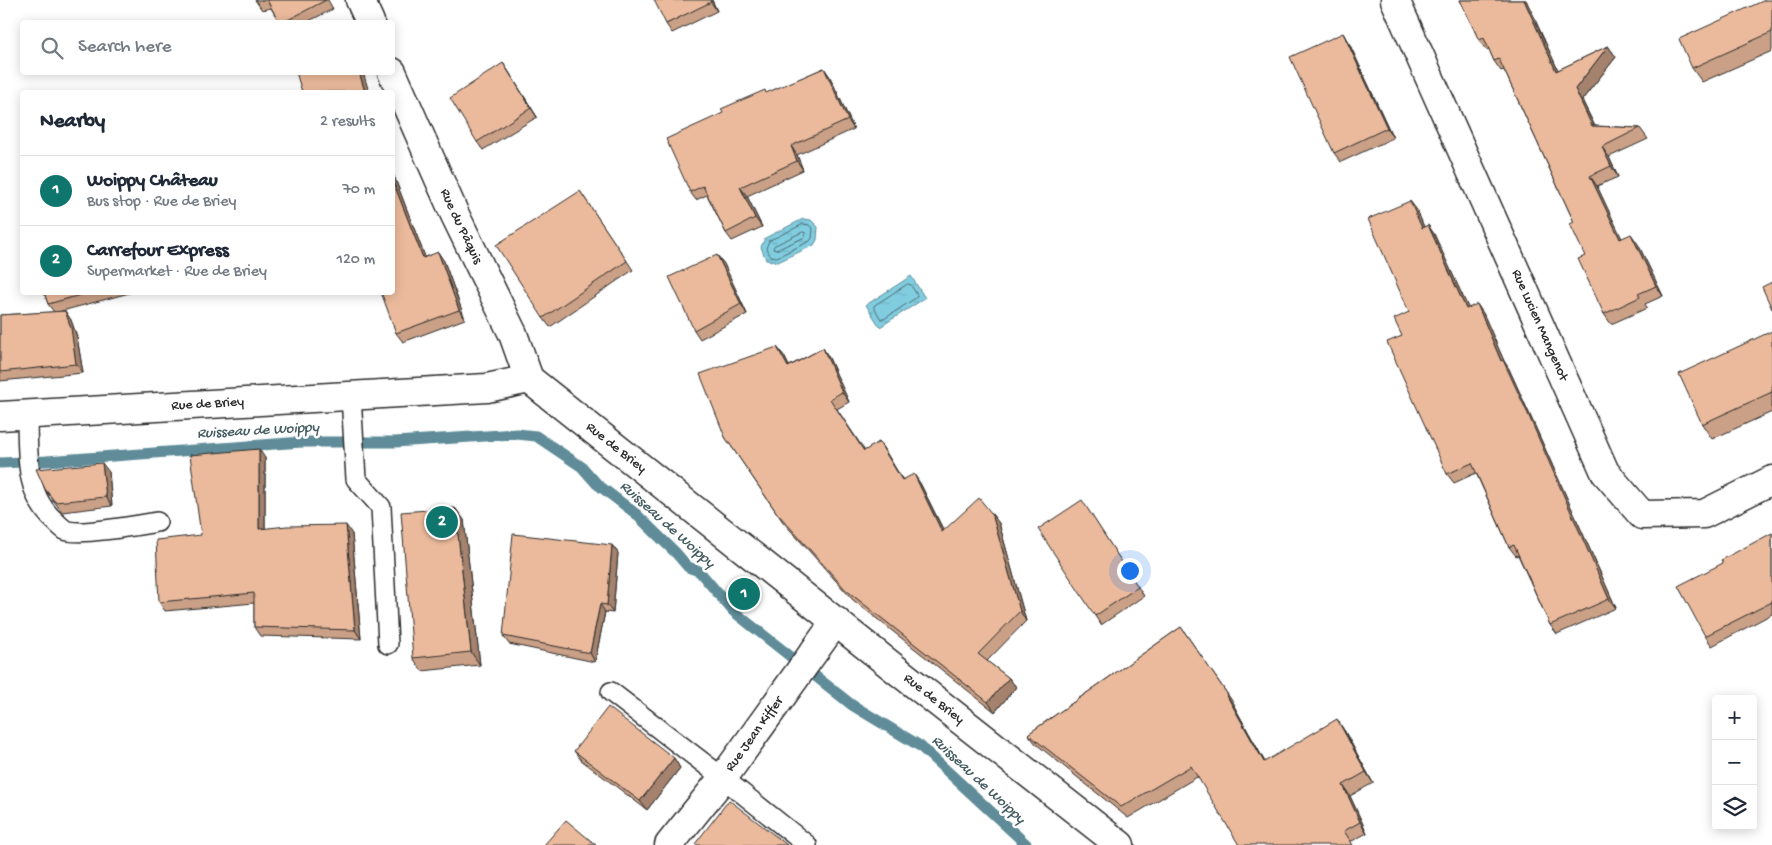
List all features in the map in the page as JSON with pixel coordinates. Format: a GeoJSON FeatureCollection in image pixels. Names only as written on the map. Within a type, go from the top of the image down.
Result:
{"type":"FeatureCollection","features":[{"type":"Feature","properties":{"kind":"street"},"geometry":{"type":"LineString","coordinates":[[360,0],[369,20]]}},
{"type":"Feature","properties":{"kind":"street","name":"Rue Lucien Mangenot"},"geometry":{"type":"LineString","coordinates":[[1395,0],[1605,472],[1642,515],[1704,514],[1772,480]]}},
{"type":"Feature","properties":{"kind":"street","name":"Rue du Pâquis"},"geometry":{"type":"LineString","coordinates":[[393,75],[455,214],[513,334],[529,379]]}},
{"type":"Feature","properties":{"kind":"street","name":"Rue de Briey"},"geometry":{"type":"LineString","coordinates":[[0,416],[487,388],[529,379],[1120,845]]}},
{"type":"Feature","properties":{"kind":"street","name":"Rue Jean Kiffer"},"geometry":{"type":"LineString","coordinates":[[668,845],[723,778],[836,621]]}},
{"type":"Feature","properties":{"kind":"lane"},"geometry":{"type":"LineString","coordinates":[[351,396],[356,479],[381,507],[388,644]]}},
{"type":"Feature","properties":{"kind":"lane"},"geometry":{"type":"LineString","coordinates":[[27,415],[29,472],[38,501],[50,517],[65,530],[90,531],[157,522]]}},
{"type":"Feature","properties":{"kind":"lane"},"geometry":{"type":"LineString","coordinates":[[611,692],[807,845]]}},
{"type":"Feature","properties":{"kind":"water"},"geometry":{"type":"Polygon","coordinates":[[[803,219],[811,220],[818,227],[817,240],[814,245],[778,262],[766,260],[761,247],[765,238],[803,219]]]}},
{"type":"Feature","properties":{"kind":"water"},"geometry":{"type":"Polygon","coordinates":[[[911,276],[925,298],[880,327],[866,305],[911,276]]]}},
{"type":"Feature","properties":{"kind":"building"},"geometry":{"type":"Polygon","coordinates":[[[267,0],[326,0],[288,20],[278,20],[267,0]]]}},
{"type":"Feature","properties":{"kind":"building"},"geometry":{"type":"Polygon","coordinates":[[[654,0],[710,0],[711,2],[666,24],[654,0]]]}},
{"type":"Feature","properties":{"kind":"building"},"geometry":{"type":"Polygon","coordinates":[[[1460,0],[1524,0],[1556,71],[1608,46],[1575,89],[1592,126],[1640,128],[1602,147],[1611,166],[1590,176],[1620,239],[1631,234],[1656,286],[1638,294],[1640,297],[1604,314],[1578,259],[1585,256],[1570,224],[1574,222],[1499,59],[1494,61],[1484,38],[1479,40],[1460,0]]]}},
{"type":"Feature","properties":{"kind":"building"},"geometry":{"type":"Polygon","coordinates":[[[1765,0],[1772,0],[1772,32],[1692,68],[1679,39],[1765,0]]]}},
{"type":"Feature","properties":{"kind":"building"},"geometry":{"type":"Polygon","coordinates":[[[1343,33],[1387,128],[1334,153],[1290,57],[1343,33]]]}},
{"type":"Feature","properties":{"kind":"building"},"geometry":{"type":"Polygon","coordinates":[[[503,63],[531,108],[477,142],[450,98],[503,63]]]}},
{"type":"Feature","properties":{"kind":"building"},"geometry":{"type":"Polygon","coordinates":[[[824,68],[848,120],[791,146],[797,161],[740,187],[755,218],[726,233],[703,186],[690,192],[666,139],[723,113],[721,109],[765,90],[766,93],[824,68]]]}},
{"type":"Feature","properties":{"kind":"building"},"geometry":{"type":"Polygon","coordinates":[[[297,75],[360,75],[364,90],[301,90],[297,75]]]}},
{"type":"Feature","properties":{"kind":"building"},"geometry":{"type":"Polygon","coordinates":[[[395,187],[423,258],[438,252],[459,310],[396,333],[382,295],[395,295],[395,187]]]}},
{"type":"Feature","properties":{"kind":"building"},"geometry":{"type":"Polygon","coordinates":[[[580,191],[627,261],[543,318],[496,245],[580,191]]]}},
{"type":"Feature","properties":{"kind":"building"},"geometry":{"type":"Polygon","coordinates":[[[1410,201],[1422,228],[1428,225],[1466,309],[1477,304],[1501,361],[1503,360],[1528,414],[1609,599],[1550,625],[1514,545],[1509,547],[1472,463],[1447,474],[1387,342],[1402,336],[1394,319],[1409,312],[1368,219],[1410,201]]]}},
{"type":"Feature","properties":{"kind":"building"},"geometry":{"type":"Polygon","coordinates":[[[717,255],[741,304],[694,330],[669,277],[717,255]]]}},
{"type":"Feature","properties":{"kind":"building"},"geometry":{"type":"Polygon","coordinates":[[[1772,282],[1772,309],[1762,287],[1772,282]]]}},
{"type":"Feature","properties":{"kind":"building"},"geometry":{"type":"Polygon","coordinates":[[[45,295],[80,295],[48,304],[45,295]]]}},
{"type":"Feature","properties":{"kind":"building"},"geometry":{"type":"Polygon","coordinates":[[[65,311],[71,328],[76,364],[0,372],[0,315],[65,311]]]}},
{"type":"Feature","properties":{"kind":"building"},"geometry":{"type":"Polygon","coordinates":[[[1772,331],[1772,392],[1702,424],[1679,374],[1772,331]]]}},
{"type":"Feature","properties":{"kind":"building"},"geometry":{"type":"Polygon","coordinates":[[[777,347],[788,367],[823,348],[842,392],[830,399],[864,451],[879,442],[902,480],[914,474],[942,532],[979,498],[992,514],[1020,611],[978,654],[1009,678],[988,702],[846,590],[777,513],[725,437],[700,374],[777,347]]]}},
{"type":"Feature","properties":{"kind":"building"},"geometry":{"type":"Polygon","coordinates":[[[259,449],[259,529],[287,526],[346,525],[355,630],[254,627],[254,593],[159,602],[156,540],[201,535],[190,455],[259,449]]]}},
{"type":"Feature","properties":{"kind":"building"},"geometry":{"type":"Polygon","coordinates":[[[102,463],[106,497],[55,502],[45,489],[36,469],[102,463]]]}},
{"type":"Feature","properties":{"kind":"building"},"geometry":{"type":"Polygon","coordinates":[[[1082,500],[1138,587],[1095,616],[1038,529],[1082,500]]]}},
{"type":"Feature","properties":{"kind":"building"},"geometry":{"type":"Polygon","coordinates":[[[455,508],[471,652],[413,658],[401,512],[455,508]]]}},
{"type":"Feature","properties":{"kind":"building"},"geometry":{"type":"Polygon","coordinates":[[[1772,533],[1772,602],[1705,636],[1678,586],[1723,563],[1721,560],[1772,533]]]}},
{"type":"Feature","properties":{"kind":"building"},"geometry":{"type":"Polygon","coordinates":[[[513,534],[612,545],[607,605],[600,604],[590,653],[503,636],[513,534]]]}},
{"type":"Feature","properties":{"kind":"building"},"geometry":{"type":"Polygon","coordinates":[[[1181,627],[1228,695],[1264,762],[1337,719],[1366,772],[1343,785],[1360,822],[1344,831],[1353,845],[1239,845],[1191,766],[1121,807],[1028,734],[1181,627]]]}},
{"type":"Feature","properties":{"kind":"building"},"geometry":{"type":"Polygon","coordinates":[[[608,707],[674,758],[640,801],[574,751],[608,707]]]}},
{"type":"Feature","properties":{"kind":"building"},"geometry":{"type":"Polygon","coordinates":[[[729,800],[787,845],[695,844],[729,800]]]}},
{"type":"Feature","properties":{"kind":"building"},"geometry":{"type":"Polygon","coordinates":[[[566,820],[596,845],[544,845],[566,820]]]}},
{"type":"Feature","properties":{"kind":"waterway","name":"Ruisseau de Woippy"},"geometry":{"type":"LineString","coordinates":[[0,463],[302,442],[395,442],[517,434],[536,436],[582,467],[597,484],[635,513],[688,567],[699,571],[733,611],[852,705],[920,746],[1027,845]]}},
{"type":"Feature","properties":{"kind":"place","name":"Carrefour Express"},"geometry":{"type":"Point","coordinates":[442,522]}},
{"type":"Feature","properties":{"kind":"place","name":"Woippy Château"},"geometry":{"type":"Point","coordinates":[744,594]}}]}
